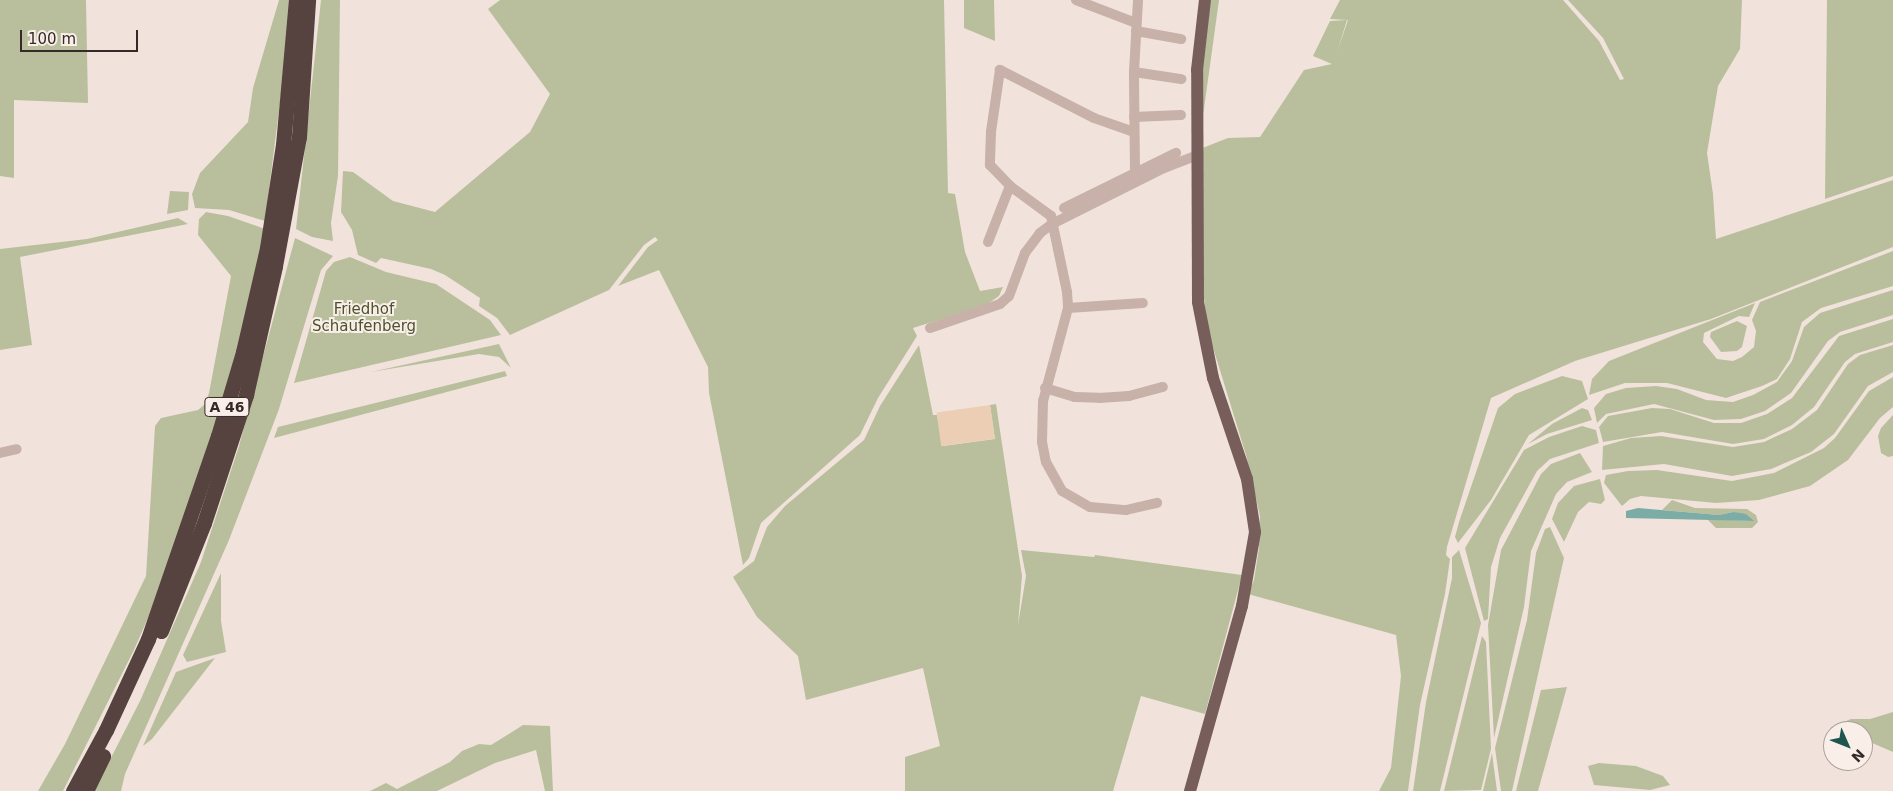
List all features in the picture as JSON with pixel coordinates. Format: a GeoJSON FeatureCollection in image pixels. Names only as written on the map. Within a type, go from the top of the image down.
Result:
{"type":"FeatureCollection","features":[{"type":"Feature","properties":{"kind":"highway","name":"A 46"},"geometry":{"type":"LineString","coordinates":[[73,791],[106,730],[148,639],[218,436],[243,352],[267,248],[284,145],[296,0]]}},
{"type":"Feature","properties":{"kind":"highway","name":"A 46"},"geometry":{"type":"LineString","coordinates":[[86,791],[161,632],[204,523],[246,395],[276,266],[299,138],[308,0]]}},
{"type":"Feature","properties":{"kind":"main road"},"geometry":{"type":"LineString","coordinates":[[1190,791],[1243,600],[1255,532],[1241,456],[1213,378],[1203,336],[1196,269],[1197,70],[1205,0]]}},
{"type":"Feature","properties":{"kind":"street"},"geometry":{"type":"LineString","coordinates":[[1076,0],[1136,27],[1181,39]]}},
{"type":"Feature","properties":{"kind":"street"},"geometry":{"type":"LineString","coordinates":[[1135,172],[1134,72],[1138,0]]}},
{"type":"Feature","properties":{"kind":"street"},"geometry":{"type":"LineString","coordinates":[[1134,132],[1094,118],[1000,70],[990,166],[1010,186],[1051,216],[1065,272],[1068,308],[1046,388],[1042,442],[1046,462],[1062,491],[1075,500],[1104,510],[1126,510],[1157,503]]}},
{"type":"Feature","properties":{"kind":"street"},"geometry":{"type":"LineString","coordinates":[[1134,72],[1181,79]]}},
{"type":"Feature","properties":{"kind":"street"},"geometry":{"type":"LineString","coordinates":[[1134,117],[1181,115]]}},
{"type":"Feature","properties":{"kind":"street"},"geometry":{"type":"LineString","coordinates":[[1064,208],[1176,152]]}},
{"type":"Feature","properties":{"kind":"street"},"geometry":{"type":"LineString","coordinates":[[930,328],[1000,304],[1009,296],[1025,253],[1040,232],[1052,224],[1164,168],[1196,156]]}},
{"type":"Feature","properties":{"kind":"street"},"geometry":{"type":"LineString","coordinates":[[988,242],[1010,186]]}},
{"type":"Feature","properties":{"kind":"street"},"geometry":{"type":"LineString","coordinates":[[1068,308],[1143,303]]}},
{"type":"Feature","properties":{"kind":"street"},"geometry":{"type":"LineString","coordinates":[[1046,388],[1075,397],[1099,398],[1129,396],[1163,387]]}},
{"type":"Feature","properties":{"kind":"street"},"geometry":{"type":"LineString","coordinates":[[0,453],[18,449]]}},
{"type":"Feature","properties":{"kind":"green space"},"geometry":{"type":"Polygon","coordinates":[[[0,0],[86,0],[88,103],[14,100],[14,178],[0,176],[0,0]]]}},
{"type":"Feature","properties":{"kind":"green space"},"geometry":{"type":"Polygon","coordinates":[[[279,0],[293,0],[265,221],[229,210],[195,208],[192,194],[200,173],[248,122],[253,88],[279,0]]]}},
{"type":"Feature","properties":{"kind":"green space"},"geometry":{"type":"Polygon","coordinates":[[[321,0],[340,0],[338,176],[331,223],[333,241],[312,237],[296,229],[321,0]]]}},
{"type":"Feature","properties":{"kind":"green space"},"geometry":{"type":"Polygon","coordinates":[[[500,0],[944,0],[948,193],[955,194],[965,252],[980,291],[1003,287],[999,296],[986,305],[913,328],[917,336],[878,398],[860,435],[761,523],[749,558],[743,565],[709,393],[708,367],[659,270],[618,286],[648,247],[658,240],[655,237],[644,245],[609,290],[510,335],[497,318],[479,306],[480,298],[445,275],[431,269],[381,258],[376,263],[358,255],[352,230],[341,212],[343,171],[353,172],[393,201],[435,212],[530,132],[550,94],[488,9],[500,0]]]}},
{"type":"Feature","properties":{"kind":"green space"},"geometry":{"type":"Polygon","coordinates":[[[964,0],[994,0],[995,41],[964,28],[964,0]]]}},
{"type":"Feature","properties":{"kind":"green space"},"geometry":{"type":"Polygon","coordinates":[[[1210,0],[1219,0],[1203,116],[1200,84],[1210,0]]]}},
{"type":"Feature","properties":{"kind":"green space"},"geometry":{"type":"Polygon","coordinates":[[[1340,0],[1563,0],[1599,41],[1620,80],[1624,79],[1603,38],[1568,0],[1742,0],[1740,49],[1718,86],[1707,153],[1713,194],[1716,239],[1893,180],[1893,247],[1711,319],[1575,361],[1491,398],[1447,547],[1446,555],[1450,559],[1445,594],[1420,705],[1408,791],[1379,791],[1391,768],[1401,676],[1396,635],[1248,594],[1254,580],[1259,548],[1260,516],[1246,455],[1207,328],[1201,268],[1200,149],[1228,138],[1260,137],[1304,70],[1332,64],[1313,56],[1330,21],[1347,20],[1337,52],[1348,20],[1330,19],[1340,0]]]}},
{"type":"Feature","properties":{"kind":"green space"},"geometry":{"type":"Polygon","coordinates":[[[1827,0],[1893,0],[1893,176],[1825,199],[1827,0]]]}},
{"type":"Feature","properties":{"kind":"green space"},"geometry":{"type":"Polygon","coordinates":[[[170,191],[189,192],[188,210],[167,214],[170,191]]]}},
{"type":"Feature","properties":{"kind":"green space"},"geometry":{"type":"Polygon","coordinates":[[[206,212],[228,216],[268,230],[237,363],[161,588],[134,650],[63,791],[38,791],[65,744],[146,576],[155,426],[161,418],[198,410],[205,404],[209,393],[231,276],[198,235],[199,219],[206,212]]]}},
{"type":"Feature","properties":{"kind":"green space"},"geometry":{"type":"Polygon","coordinates":[[[178,218],[188,224],[20,257],[32,345],[0,350],[0,249],[87,239],[178,218]]]}},
{"type":"Feature","properties":{"kind":"green space"},"geometry":{"type":"Polygon","coordinates":[[[295,238],[333,256],[321,270],[279,409],[229,540],[125,774],[121,791],[94,791],[140,701],[201,562],[239,446],[295,238]]]}},
{"type":"Feature","properties":{"kind":"green space"},"geometry":{"type":"Polygon","coordinates":[[[1893,251],[1893,286],[1821,308],[1802,322],[1790,359],[1777,379],[1726,398],[1667,383],[1625,383],[1589,395],[1592,379],[1609,361],[1755,303],[1749,317],[1739,316],[1704,333],[1703,342],[1717,359],[1733,361],[1742,357],[1754,347],[1756,331],[1752,320],[1760,302],[1893,251]]]}},
{"type":"Feature","properties":{"kind":"green space","name":"Friedhof Schaufenberg"},"geometry":{"type":"Polygon","coordinates":[[[350,257],[386,272],[436,284],[490,320],[501,335],[294,383],[326,271],[334,262],[350,257]]]}},
{"type":"Feature","properties":{"kind":"green space"},"geometry":{"type":"Polygon","coordinates":[[[1893,290],[1893,315],[1840,332],[1828,341],[1791,393],[1765,411],[1741,419],[1714,420],[1654,404],[1606,414],[1597,423],[1594,408],[1606,394],[1626,388],[1656,386],[1677,389],[1706,400],[1733,402],[1753,395],[1777,382],[1792,361],[1804,327],[1820,313],[1893,290]]]}},
{"type":"Feature","properties":{"kind":"green space"},"geometry":{"type":"Polygon","coordinates":[[[1893,319],[1893,342],[1855,354],[1845,362],[1814,407],[1792,425],[1764,439],[1733,444],[1662,432],[1603,442],[1599,427],[1608,416],[1652,408],[1670,409],[1714,423],[1741,423],[1767,414],[1792,398],[1839,336],[1893,319]]]}},
{"type":"Feature","properties":{"kind":"green space"},"geometry":{"type":"Polygon","coordinates":[[[1737,321],[1747,326],[1742,347],[1737,351],[1721,352],[1710,337],[1711,332],[1737,321]]]}},
{"type":"Feature","properties":{"kind":"green space"},"geometry":{"type":"Polygon","coordinates":[[[499,344],[511,368],[499,357],[479,354],[371,372],[499,344]]]}},
{"type":"Feature","properties":{"kind":"green space"},"geometry":{"type":"Polygon","coordinates":[[[919,345],[933,415],[937,415],[943,446],[995,439],[990,405],[996,404],[1022,576],[1018,625],[1026,576],[1021,550],[1094,557],[1095,555],[1242,575],[1205,714],[1141,696],[1113,791],[905,791],[905,757],[940,746],[923,668],[806,700],[798,656],[757,617],[733,577],[754,561],[767,527],[785,506],[864,440],[880,406],[919,345]]]}},
{"type":"Feature","properties":{"kind":"green space"},"geometry":{"type":"Polygon","coordinates":[[[1893,345],[1893,372],[1868,386],[1834,434],[1811,452],[1771,469],[1732,476],[1664,464],[1602,470],[1603,446],[1631,438],[1661,436],[1733,447],[1764,442],[1792,429],[1817,410],[1848,364],[1860,355],[1893,345]]]}},
{"type":"Feature","properties":{"kind":"green space"},"geometry":{"type":"Polygon","coordinates":[[[505,371],[507,376],[274,438],[278,427],[505,371]]]}},
{"type":"Feature","properties":{"kind":"green space"},"geometry":{"type":"Polygon","coordinates":[[[1562,376],[1582,381],[1588,399],[1529,435],[1491,500],[1458,543],[1455,537],[1459,522],[1498,408],[1515,394],[1562,376]]]}},
{"type":"Feature","properties":{"kind":"green space"},"geometry":{"type":"Polygon","coordinates":[[[1893,377],[1893,407],[1880,418],[1848,460],[1810,486],[1759,500],[1716,503],[1641,496],[1630,499],[1622,506],[1604,483],[1606,475],[1628,471],[1657,470],[1732,481],[1774,473],[1824,448],[1835,438],[1869,391],[1893,377]]]}},
{"type":"Feature","properties":{"kind":"green space"},"geometry":{"type":"Polygon","coordinates":[[[1582,408],[1588,410],[1592,420],[1547,434],[1528,444],[1552,424],[1582,408]]]}},
{"type":"Feature","properties":{"kind":"green space"},"geometry":{"type":"Polygon","coordinates":[[[1893,415],[1893,456],[1888,457],[1881,453],[1878,436],[1881,428],[1893,415]]]}},
{"type":"Feature","properties":{"kind":"green space"},"geometry":{"type":"Polygon","coordinates":[[[1582,426],[1596,430],[1599,443],[1550,459],[1537,471],[1500,538],[1491,567],[1488,619],[1484,621],[1465,548],[1524,450],[1549,437],[1582,426]]]}},
{"type":"Feature","properties":{"kind":"green space"},"geometry":{"type":"Polygon","coordinates":[[[1580,453],[1592,472],[1567,482],[1556,494],[1531,551],[1524,607],[1494,738],[1488,625],[1501,550],[1541,474],[1551,464],[1580,453]]]}},
{"type":"Feature","properties":{"kind":"green space"},"geometry":{"type":"Polygon","coordinates":[[[1600,479],[1605,500],[1601,504],[1589,502],[1578,512],[1564,542],[1552,519],[1558,503],[1574,486],[1600,479]]]}},
{"type":"Feature","properties":{"kind":"green space"},"geometry":{"type":"Polygon","coordinates":[[[1672,500],[1695,508],[1747,509],[1756,515],[1758,522],[1752,528],[1716,528],[1707,519],[1753,521],[1733,512],[1719,515],[1662,510],[1672,500]]]}},
{"type":"Feature","properties":{"kind":"green space"},"geometry":{"type":"Polygon","coordinates":[[[1550,527],[1564,558],[1512,791],[1501,791],[1495,748],[1527,620],[1536,553],[1545,529],[1550,527]]]}},
{"type":"Feature","properties":{"kind":"green space"},"geometry":{"type":"Polygon","coordinates":[[[1459,550],[1481,623],[1440,791],[1413,791],[1426,702],[1452,578],[1452,557],[1459,550]]]}},
{"type":"Feature","properties":{"kind":"green space"},"geometry":{"type":"Polygon","coordinates":[[[221,573],[221,621],[226,652],[187,662],[183,655],[221,573]]]}},
{"type":"Feature","properties":{"kind":"green space"},"geometry":{"type":"Polygon","coordinates":[[[1482,636],[1486,642],[1491,749],[1481,790],[1444,791],[1482,636]]]}},
{"type":"Feature","properties":{"kind":"green space"},"geometry":{"type":"Polygon","coordinates":[[[215,658],[152,739],[143,746],[176,672],[215,658]]]}},
{"type":"Feature","properties":{"kind":"green space"},"geometry":{"type":"Polygon","coordinates":[[[1567,687],[1538,791],[1516,791],[1541,690],[1567,687]]]}},
{"type":"Feature","properties":{"kind":"green space"},"geometry":{"type":"Polygon","coordinates":[[[1893,712],[1893,752],[1873,743],[1873,721],[1846,721],[1851,719],[1870,719],[1893,712]]]}},
{"type":"Feature","properties":{"kind":"green space"},"geometry":{"type":"Polygon","coordinates":[[[523,725],[550,726],[553,791],[545,791],[536,750],[495,763],[437,791],[370,791],[386,783],[397,789],[450,762],[462,751],[479,744],[491,745],[523,725]]]}},
{"type":"Feature","properties":{"kind":"green space"},"geometry":{"type":"Polygon","coordinates":[[[1492,753],[1497,791],[1483,791],[1492,753]]]}},
{"type":"Feature","properties":{"kind":"green space"},"geometry":{"type":"Polygon","coordinates":[[[1599,763],[1636,766],[1663,776],[1670,785],[1650,790],[1594,785],[1588,766],[1599,763]]]}},
{"type":"Feature","properties":{"kind":"sand"},"geometry":{"type":"Polygon","coordinates":[[[990,405],[995,439],[941,446],[937,413],[990,405]]]}},
{"type":"Feature","properties":{"kind":"water"},"geometry":{"type":"Polygon","coordinates":[[[1638,508],[1719,515],[1733,512],[1746,514],[1754,521],[1626,518],[1626,511],[1638,508]]]}}]}
